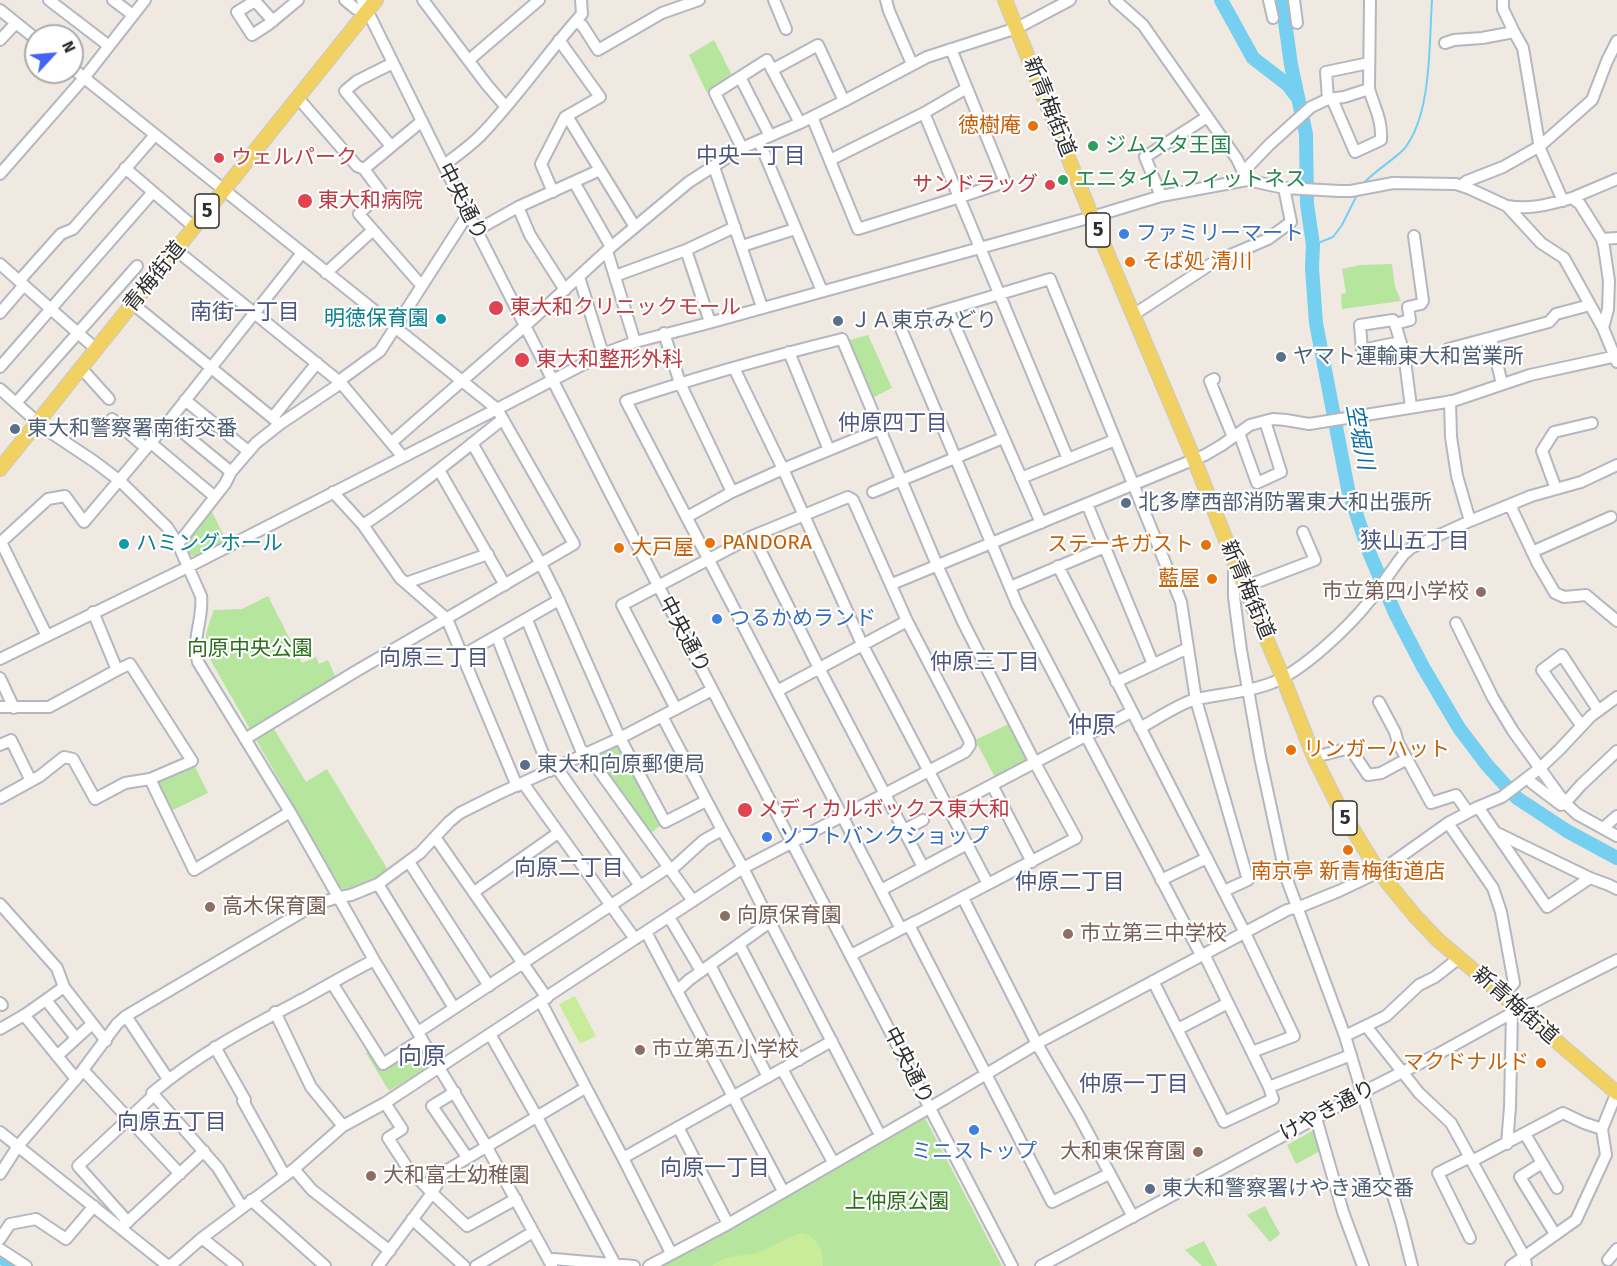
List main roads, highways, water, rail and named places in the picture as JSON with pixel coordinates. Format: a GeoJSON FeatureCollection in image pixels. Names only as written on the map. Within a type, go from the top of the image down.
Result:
{"type":"FeatureCollection","features":[{"type":"Feature","properties":{"kind":"main road","name":"青梅街道"},"geometry":{"type":"LineString","coordinates":[[0,469],[298,98],[365,6],[376,0]]}},
{"type":"Feature","properties":{"kind":"main road","name":"新青梅街道"},"geometry":{"type":"LineString","coordinates":[[1005,0],[1194,459],[1244,587],[1314,756],[1340,809],[1379,872],[1438,940],[1503,995],[1516,1011],[1617,1093]]}},
{"type":"Feature","properties":{"kind":"waterway","name":"空堀川"},"geometry":{"type":"LineString","coordinates":[[1221,0],[1253,58],[1288,85],[1296,96]]}},
{"type":"Feature","properties":{"kind":"waterway","name":"空堀川"},"geometry":{"type":"LineString","coordinates":[[1282,0],[1291,65],[1306,134],[1307,204],[1313,245],[1312,268],[1316,323],[1348,489],[1369,552],[1395,613],[1423,667],[1459,728],[1487,765],[1517,798],[1567,831],[1617,858]]}},
{"type":"Feature","properties":{"kind":"waterway"},"geometry":{"type":"LineString","coordinates":[[1362,186],[1404,149],[1420,117],[1427,78],[1432,0]]}},
{"type":"Feature","properties":{"kind":"waterway"},"geometry":{"type":"LineString","coordinates":[[1313,245],[1333,237],[1342,225],[1358,193]]}},
{"type":"Feature","properties":{"kind":"waterway"},"geometry":{"type":"LineString","coordinates":[[0,1260],[10,1266]]}},
{"type":"Feature","properties":{"kind":"place","name":"徳樹庵"},"geometry":{"type":"Point","coordinates":[1033,126]}},
{"type":"Feature","properties":{"kind":"place","name":"ジムスタ王国"},"geometry":{"type":"Point","coordinates":[1093,146]}},
{"type":"Feature","properties":{"kind":"place","name":"ウェルパーク"},"geometry":{"type":"Point","coordinates":[219,158]}},
{"type":"Feature","properties":{"kind":"place","name":"エニタイムフィットネス"},"geometry":{"type":"Point","coordinates":[1063,180]}},
{"type":"Feature","properties":{"kind":"place","name":"サンドラッグ"},"geometry":{"type":"Point","coordinates":[1050,185]}},
{"type":"Feature","properties":{"kind":"place","name":"東大和病院"},"geometry":{"type":"Point","coordinates":[305,201]}},
{"type":"Feature","properties":{"kind":"place","name":"ファミリーマート"},"geometry":{"type":"Point","coordinates":[1124,234]}},
{"type":"Feature","properties":{"kind":"place","name":"そば処 清川"},"geometry":{"type":"Point","coordinates":[1130,262]}},
{"type":"Feature","properties":{"kind":"place","name":"東大和クリニックモール"},"geometry":{"type":"Point","coordinates":[496,308]}},
{"type":"Feature","properties":{"kind":"place","name":"明徳保育園"},"geometry":{"type":"Point","coordinates":[441,319]}},
{"type":"Feature","properties":{"kind":"place","name":"ＪＡ東京みどり"},"geometry":{"type":"Point","coordinates":[838,321]}},
{"type":"Feature","properties":{"kind":"place","name":"ヤマト運輸東大和営業所"},"geometry":{"type":"Point","coordinates":[1281,357]}},
{"type":"Feature","properties":{"kind":"place","name":"東大和整形外科"},"geometry":{"type":"Point","coordinates":[522,360]}},
{"type":"Feature","properties":{"kind":"place","name":"東大和警察署南街交番"},"geometry":{"type":"Point","coordinates":[15,429]}},
{"type":"Feature","properties":{"kind":"place","name":"北多摩西部消防署東大和出張所"},"geometry":{"type":"Point","coordinates":[1126,503]}},
{"type":"Feature","properties":{"kind":"place","name":"PANDORA"},"geometry":{"type":"Point","coordinates":[710,543]}},
{"type":"Feature","properties":{"kind":"place","name":"ハミングホール"},"geometry":{"type":"Point","coordinates":[124,544]}},
{"type":"Feature","properties":{"kind":"place","name":"ステーキガスト"},"geometry":{"type":"Point","coordinates":[1206,545]}},
{"type":"Feature","properties":{"kind":"place","name":"大戸屋"},"geometry":{"type":"Point","coordinates":[619,548]}},
{"type":"Feature","properties":{"kind":"place","name":"藍屋"},"geometry":{"type":"Point","coordinates":[1212,579]}},
{"type":"Feature","properties":{"kind":"place","name":"市立第四小学校"},"geometry":{"type":"Point","coordinates":[1481,592]}},
{"type":"Feature","properties":{"kind":"place","name":"つるかめランド"},"geometry":{"type":"Point","coordinates":[717,619]}},
{"type":"Feature","properties":{"kind":"place","name":"リンガーハット"},"geometry":{"type":"Point","coordinates":[1291,750]}},
{"type":"Feature","properties":{"kind":"place","name":"東大和向原郵便局"},"geometry":{"type":"Point","coordinates":[525,765]}},
{"type":"Feature","properties":{"kind":"place","name":"メディカルボックス東大和"},"geometry":{"type":"Point","coordinates":[745,810]}},
{"type":"Feature","properties":{"kind":"place","name":"ソフトバンクショップ"},"geometry":{"type":"Point","coordinates":[767,837]}},
{"type":"Feature","properties":{"kind":"place","name":"南京亭 新青梅街道店"},"geometry":{"type":"Point","coordinates":[1348,850]}},
{"type":"Feature","properties":{"kind":"place","name":"高木保育園"},"geometry":{"type":"Point","coordinates":[210,907]}},
{"type":"Feature","properties":{"kind":"place","name":"向原保育園"},"geometry":{"type":"Point","coordinates":[725,916]}},
{"type":"Feature","properties":{"kind":"place","name":"市立第三中学校"},"geometry":{"type":"Point","coordinates":[1068,934]}},
{"type":"Feature","properties":{"kind":"place","name":"市立第五小学校"},"geometry":{"type":"Point","coordinates":[640,1050]}},
{"type":"Feature","properties":{"kind":"place","name":"マクドナルド"},"geometry":{"type":"Point","coordinates":[1541,1063]}},
{"type":"Feature","properties":{"kind":"place","name":"ミニストップ"},"geometry":{"type":"Point","coordinates":[974,1130]}},
{"type":"Feature","properties":{"kind":"place","name":"大和東保育園"},"geometry":{"type":"Point","coordinates":[1198,1152]}},
{"type":"Feature","properties":{"kind":"place","name":"大和富士幼稚園"},"geometry":{"type":"Point","coordinates":[371,1176]}},
{"type":"Feature","properties":{"kind":"place","name":"東大和警察署けやき通交番"},"geometry":{"type":"Point","coordinates":[1150,1189]}},
{"type":"Feature","properties":{"kind":"district","name":"中央一丁目"},"geometry":{"type":"Point","coordinates":[751,157]}},
{"type":"Feature","properties":{"kind":"district","name":"南街一丁目"},"geometry":{"type":"Point","coordinates":[245,313]}},
{"type":"Feature","properties":{"kind":"district","name":"仲原四丁目"},"geometry":{"type":"Point","coordinates":[893,424]}},
{"type":"Feature","properties":{"kind":"district","name":"狭山五丁目"},"geometry":{"type":"Point","coordinates":[1415,542]}},
{"type":"Feature","properties":{"kind":"district","name":"向原三丁目"},"geometry":{"type":"Point","coordinates":[434,659]}},
{"type":"Feature","properties":{"kind":"district","name":"仲原三丁目"},"geometry":{"type":"Point","coordinates":[985,663]}},
{"type":"Feature","properties":{"kind":"district","name":"仲原"},"geometry":{"type":"Point","coordinates":[1092,726]}},
{"type":"Feature","properties":{"kind":"district","name":"向原二丁目"},"geometry":{"type":"Point","coordinates":[569,869]}},
{"type":"Feature","properties":{"kind":"district","name":"仲原二丁目"},"geometry":{"type":"Point","coordinates":[1070,883]}},
{"type":"Feature","properties":{"kind":"district","name":"向原"},"geometry":{"type":"Point","coordinates":[422,1057]}},
{"type":"Feature","properties":{"kind":"district","name":"仲原一丁目"},"geometry":{"type":"Point","coordinates":[1134,1085]}},
{"type":"Feature","properties":{"kind":"district","name":"向原五丁目"},"geometry":{"type":"Point","coordinates":[172,1123]}},
{"type":"Feature","properties":{"kind":"district","name":"向原一丁目"},"geometry":{"type":"Point","coordinates":[715,1169]}},
{"type":"Feature","properties":{"kind":"park label","name":"向原中央公園"},"geometry":{"type":"Point","coordinates":[250,649]}},
{"type":"Feature","properties":{"kind":"park label","name":"上仲原公園"},"geometry":{"type":"Point","coordinates":[897,1202]}}]}
